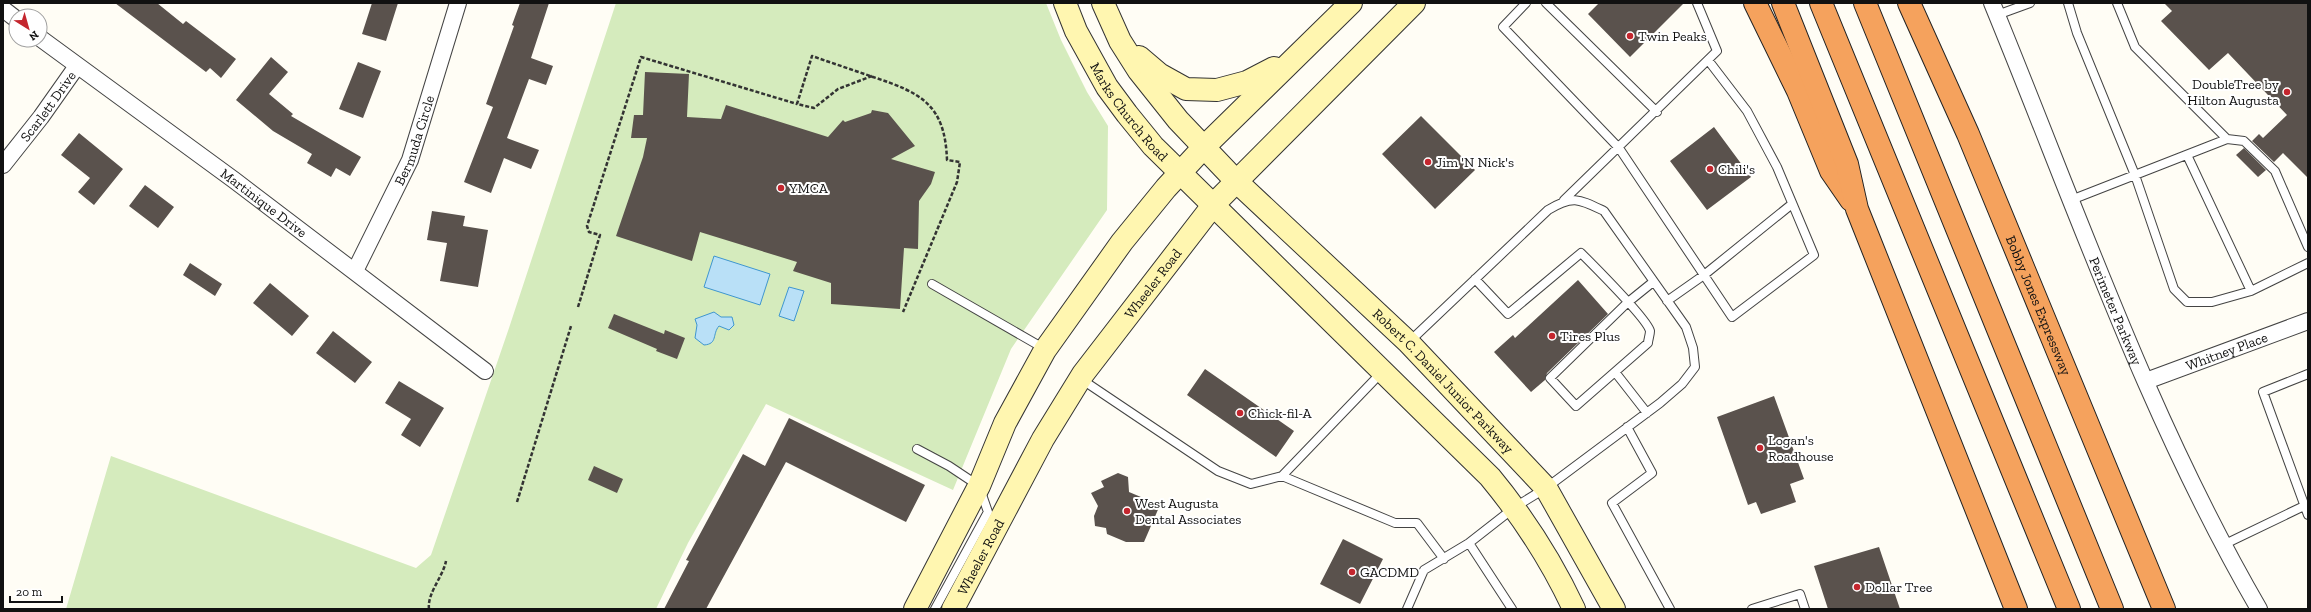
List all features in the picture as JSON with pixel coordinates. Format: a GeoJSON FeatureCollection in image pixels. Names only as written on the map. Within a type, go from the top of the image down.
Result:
{"type":"FeatureCollection","features":[{"type":"Feature","properties":{"kind":"highway"},"geometry":{"type":"LineString","coordinates":[[1755,3],[1798,91],[1831,171],[1857,209]]}},
{"type":"Feature","properties":{"kind":"highway"},"geometry":{"type":"LineString","coordinates":[[1782,3],[1847,164],[1857,209],[2016,609]]}},
{"type":"Feature","properties":{"kind":"highway"},"geometry":{"type":"LineString","coordinates":[[1821,3],[2069,609]]}},
{"type":"Feature","properties":{"kind":"highway"},"geometry":{"type":"LineString","coordinates":[[1865,3],[2112,609]]}},
{"type":"Feature","properties":{"kind":"highway","name":"Bobby Jones Expressway"},"geometry":{"type":"LineString","coordinates":[[1909,3],[1940,68],[2164,609]]}},
{"type":"Feature","properties":{"kind":"highway"},"geometry":{"type":"LineString","coordinates":[[1923,3],[1940,68]]}},
{"type":"Feature","properties":{"kind":"main road","name":"Marks Church Road"},"geometry":{"type":"LineString","coordinates":[[1065,3],[1091,60],[1111,92],[1153,146],[1214,204]]}},
{"type":"Feature","properties":{"kind":"main road"},"geometry":{"type":"LineString","coordinates":[[1103,3],[1120,41],[1157,96],[1237,182]]}},
{"type":"Feature","properties":{"kind":"main road"},"geometry":{"type":"LineString","coordinates":[[915,609],[979,486],[1005,423],[1046,350],[1122,242],[1166,188],[1204,147],[1351,3]]}},
{"type":"Feature","properties":{"kind":"main road","name":"Wheeler Road"},"geometry":{"type":"LineString","coordinates":[[953,609],[1043,439],[1080,378],[1214,204],[1237,182],[1268,148],[1414,3]]}},
{"type":"Feature","properties":{"kind":"main road"},"geometry":{"type":"LineString","coordinates":[[1120,41],[1159,74],[1186,89],[1217,90],[1247,82],[1295,58]]}},
{"type":"Feature","properties":{"kind":"main road","name":"Robert C. Daniel Junior Parkway"},"geometry":{"type":"LineString","coordinates":[[1237,182],[1408,342],[1546,488],[1614,609]]}},
{"type":"Feature","properties":{"kind":"main road"},"geometry":{"type":"LineString","coordinates":[[1214,204],[1490,477],[1515,507],[1562,585],[1574,609]]}},
{"type":"Feature","properties":{"kind":"street","name":"Bermuda Circle"},"geometry":{"type":"LineString","coordinates":[[355,271],[410,160],[458,3]]}},
{"type":"Feature","properties":{"kind":"street","name":"Perimeter Parkway"},"geometry":{"type":"LineString","coordinates":[[1995,9],[2071,200],[2184,469],[2223,545],[2259,609]]}},
{"type":"Feature","properties":{"kind":"street","name":"Martinique Drive"},"geometry":{"type":"LineString","coordinates":[[48,44],[234,180],[355,271],[485,372]]}},
{"type":"Feature","properties":{"kind":"street","name":"Scarlett Drive"},"geometry":{"type":"LineString","coordinates":[[3,165],[42,117],[77,66]]}},
{"type":"Feature","properties":{"kind":"street","name":"Whitney Place"},"geometry":{"type":"LineString","coordinates":[[2146,381],[2308,321]]}},
{"type":"Feature","properties":{"kind":"lane"},"geometry":{"type":"LineString","coordinates":[[1526,3],[1503,27],[1619,148],[1732,317],[1814,255],[1777,167],[1747,111],[1708,60]]}},
{"type":"Feature","properties":{"kind":"lane"},"geometry":{"type":"LineString","coordinates":[[1546,3],[1656,112]]}},
{"type":"Feature","properties":{"kind":"lane"},"geometry":{"type":"LineString","coordinates":[[1408,342],[1538,217],[1564,200],[1717,51],[1697,3]]}},
{"type":"Feature","properties":{"kind":"lane"},"geometry":{"type":"LineString","coordinates":[[1995,9],[2030,3]]}},
{"type":"Feature","properties":{"kind":"lane"},"geometry":{"type":"LineString","coordinates":[[2068,3],[2077,33],[2135,175],[2174,289],[2187,302],[2212,302],[2251,291],[2308,263]]}},
{"type":"Feature","properties":{"kind":"lane"},"geometry":{"type":"LineString","coordinates":[[2117,3],[2135,47],[2228,140]]}},
{"type":"Feature","properties":{"kind":"lane"},"geometry":{"type":"LineString","coordinates":[[2071,200],[2228,140],[2244,141],[2275,171],[2308,247]]}},
{"type":"Feature","properties":{"kind":"lane"},"geometry":{"type":"LineString","coordinates":[[2187,155],[2251,291]]}},
{"type":"Feature","properties":{"kind":"lane"},"geometry":{"type":"LineString","coordinates":[[1406,609],[1424,570],[1469,543],[1515,507],[1546,488],[1682,384],[1695,367],[1693,348],[1686,327],[1666,301],[1604,211],[1583,201],[1564,200]]}},
{"type":"Feature","properties":{"kind":"lane"},"geometry":{"type":"LineString","coordinates":[[1666,301],[1704,275],[1792,204]]}},
{"type":"Feature","properties":{"kind":"lane"},"geometry":{"type":"LineString","coordinates":[[1475,279],[1508,314],[1581,253],[1627,303],[1644,321],[1650,332],[1648,343],[1576,406],[1550,378],[1627,303],[1653,282]]}},
{"type":"Feature","properties":{"kind":"lane"},"geometry":{"type":"LineString","coordinates":[[932,284],[1046,350]]}},
{"type":"Feature","properties":{"kind":"lane"},"geometry":{"type":"LineString","coordinates":[[1080,378],[1218,471],[1251,484],[1282,476],[1383,372]]}},
{"type":"Feature","properties":{"kind":"lane"},"geometry":{"type":"LineString","coordinates":[[1615,372],[1647,412]]}},
{"type":"Feature","properties":{"kind":"lane"},"geometry":{"type":"LineString","coordinates":[[2308,374],[2263,392],[2308,515]]}},
{"type":"Feature","properties":{"kind":"lane"},"geometry":{"type":"LineString","coordinates":[[1627,427],[1652,473],[1612,503],[1670,609]]}},
{"type":"Feature","properties":{"kind":"lane"},"geometry":{"type":"LineString","coordinates":[[917,449],[949,466],[979,486],[988,512],[935,609]]}},
{"type":"Feature","properties":{"kind":"lane"},"geometry":{"type":"LineString","coordinates":[[1282,476],[1396,523],[1417,523],[1444,558]]}},
{"type":"Feature","properties":{"kind":"lane"},"geometry":{"type":"LineString","coordinates":[[2223,545],[2304,506]]}},
{"type":"Feature","properties":{"kind":"lane"},"geometry":{"type":"LineString","coordinates":[[1469,543],[1512,609]]}},
{"type":"Feature","properties":{"kind":"lane"},"geometry":{"type":"LineString","coordinates":[[1752,609],[1800,594],[1805,609]]}},
{"type":"Feature","properties":{"kind":"path"},"geometry":{"type":"LineString","coordinates":[[797,104],[812,56],[903,86],[925,101],[941,123],[946,139],[947,160],[960,162],[958,182],[903,312]]}},
{"type":"Feature","properties":{"kind":"path"},"geometry":{"type":"LineString","coordinates":[[578,307],[600,235],[589,232],[587,226],[641,57],[814,108],[838,89],[872,76]]}},
{"type":"Feature","properties":{"kind":"path"},"geometry":{"type":"LineString","coordinates":[[517,502],[571,326]]}},
{"type":"Feature","properties":{"kind":"path"},"geometry":{"type":"LineString","coordinates":[[429,609],[429,599],[440,580],[446,560]]}},
{"type":"Feature","properties":{"kind":"green space"},"geometry":{"type":"Polygon","coordinates":[[[616,3],[1046,3],[1061,40],[1087,92],[1108,126],[1107,210],[1011,349],[953,490],[766,404],[688,543],[656,609],[66,609],[111,456],[416,568],[431,555],[509,328],[616,3]]]}},
{"type":"Feature","properties":{"kind":"water"},"geometry":{"type":"Polygon","coordinates":[[[714,256],[770,274],[760,305],[704,287],[714,256]]]}},
{"type":"Feature","properties":{"kind":"water"},"geometry":{"type":"Polygon","coordinates":[[[789,287],[804,291],[794,321],[779,316],[789,287]]]}},
{"type":"Feature","properties":{"kind":"water"},"geometry":{"type":"Polygon","coordinates":[[[714,312],[721,317],[732,317],[734,325],[729,330],[719,326],[713,341],[704,345],[695,338],[697,325],[695,319],[714,312]]]}},
{"type":"Feature","properties":{"kind":"building"},"geometry":{"type":"Polygon","coordinates":[[[115,3],[157,3],[183,24],[186,21],[236,59],[221,78],[210,68],[206,72],[115,3]]]}},
{"type":"Feature","properties":{"kind":"building"},"geometry":{"type":"Polygon","coordinates":[[[372,3],[398,3],[386,41],[362,34],[372,3]]]}},
{"type":"Feature","properties":{"kind":"building"},"geometry":{"type":"Polygon","coordinates":[[[520,3],[549,3],[531,58],[553,66],[546,85],[529,79],[507,138],[539,150],[531,169],[504,158],[491,193],[464,182],[493,107],[486,104],[514,26],[512,25],[520,3]]]}},
{"type":"Feature","properties":{"kind":"building","name":"Twin Peaks"},"geometry":{"type":"Polygon","coordinates":[[[1599,3],[1684,3],[1630,57],[1588,14],[1599,3]]]}},
{"type":"Feature","properties":{"kind":"building","name":"DoubleTree by Hilton Augusta"},"geometry":{"type":"Polygon","coordinates":[[[2164,3],[2308,3],[2308,178],[2283,153],[2274,162],[2252,141],[2259,134],[2263,138],[2287,115],[2228,53],[2209,70],[2161,21],[2172,11],[2164,3]]]}},
{"type":"Feature","properties":{"kind":"building"},"geometry":{"type":"Polygon","coordinates":[[[271,57],[288,72],[269,94],[293,114],[291,116],[361,157],[350,176],[336,168],[331,177],[307,163],[312,154],[273,131],[236,100],[271,57]]]}},
{"type":"Feature","properties":{"kind":"building"},"geometry":{"type":"Polygon","coordinates":[[[358,62],[381,71],[363,118],[339,109],[358,62]]]}},
{"type":"Feature","properties":{"kind":"building","name":"YMCA"},"geometry":{"type":"Polygon","coordinates":[[[645,72],[689,74],[687,117],[721,119],[726,105],[828,137],[843,120],[845,122],[871,113],[872,110],[888,113],[915,146],[891,159],[935,172],[931,184],[919,201],[918,249],[904,248],[900,309],[831,304],[831,283],[793,271],[797,262],[700,232],[692,261],[616,236],[643,157],[647,138],[631,138],[634,115],[643,115],[645,72]]]}},
{"type":"Feature","properties":{"kind":"building","name":"Jim 'N Nick's"},"geometry":{"type":"Polygon","coordinates":[[[1421,116],[1475,170],[1435,209],[1382,154],[1421,116]]]}},
{"type":"Feature","properties":{"kind":"building","name":"Chili's"},"geometry":{"type":"Polygon","coordinates":[[[1714,127],[1751,177],[1707,210],[1670,161],[1714,127]]]}},
{"type":"Feature","properties":{"kind":"building"},"geometry":{"type":"Polygon","coordinates":[[[79,133],[123,169],[94,205],[78,192],[90,178],[61,155],[79,133]]]}},
{"type":"Feature","properties":{"kind":"building"},"geometry":{"type":"Polygon","coordinates":[[[2244,148],[2266,170],[2258,177],[2236,155],[2244,148]]]}},
{"type":"Feature","properties":{"kind":"building"},"geometry":{"type":"Polygon","coordinates":[[[145,185],[174,207],[158,228],[129,206],[145,185]]]}},
{"type":"Feature","properties":{"kind":"building"},"geometry":{"type":"Polygon","coordinates":[[[432,211],[465,216],[463,226],[488,230],[478,287],[440,281],[447,243],[427,240],[432,211]]]}},
{"type":"Feature","properties":{"kind":"building"},"geometry":{"type":"Polygon","coordinates":[[[190,263],[222,284],[215,296],[183,275],[190,263]]]}},
{"type":"Feature","properties":{"kind":"building","name":"Tires Plus"},"geometry":{"type":"Polygon","coordinates":[[[1578,280],[1608,314],[1547,373],[1545,380],[1531,392],[1494,352],[1513,335],[1515,338],[1578,280]]]}},
{"type":"Feature","properties":{"kind":"building"},"geometry":{"type":"Polygon","coordinates":[[[270,283],[309,316],[292,336],[253,303],[270,283]]]}},
{"type":"Feature","properties":{"kind":"building"},"geometry":{"type":"Polygon","coordinates":[[[614,314],[664,334],[665,330],[685,338],[677,359],[656,351],[657,349],[608,328],[614,314]]]}},
{"type":"Feature","properties":{"kind":"building"},"geometry":{"type":"Polygon","coordinates":[[[333,331],[372,362],[355,383],[316,353],[333,331]]]}},
{"type":"Feature","properties":{"kind":"building","name":"Chick-fil-A"},"geometry":{"type":"Polygon","coordinates":[[[1205,369],[1294,431],[1276,457],[1187,395],[1205,369]]]}},
{"type":"Feature","properties":{"kind":"building"},"geometry":{"type":"Polygon","coordinates":[[[399,381],[444,408],[420,447],[401,435],[411,419],[385,403],[399,381]]]}},
{"type":"Feature","properties":{"kind":"building","name":"Logan's Roadhouse"},"geometry":{"type":"Polygon","coordinates":[[[1774,396],[1804,479],[1790,484],[1796,502],[1761,514],[1756,502],[1748,505],[1717,417],[1774,396]]]}},
{"type":"Feature","properties":{"kind":"building"},"geometry":{"type":"Polygon","coordinates":[[[789,418],[925,485],[906,522],[786,462],[706,609],[664,609],[689,561],[686,560],[743,454],[765,466],[789,418]]]}},
{"type":"Feature","properties":{"kind":"building"},"geometry":{"type":"Polygon","coordinates":[[[594,466],[623,479],[617,493],[588,480],[594,466]]]}},
{"type":"Feature","properties":{"kind":"building","name":"West Augusta Dental Associates"},"geometry":{"type":"Polygon","coordinates":[[[1118,473],[1128,477],[1129,492],[1160,505],[1144,542],[1126,542],[1107,534],[1106,528],[1095,526],[1094,516],[1098,506],[1091,493],[1104,487],[1101,481],[1118,473]]]}},
{"type":"Feature","properties":{"kind":"building","name":"GACDMD"},"geometry":{"type":"Polygon","coordinates":[[[1343,539],[1383,559],[1360,604],[1320,584],[1343,539]]]}},
{"type":"Feature","properties":{"kind":"building","name":"Dollar Tree"},"geometry":{"type":"Polygon","coordinates":[[[1879,547],[1900,609],[1828,609],[1814,566],[1879,547]]]}},
{"type":"Feature","properties":{"kind":"place","name":"Twin Peaks"},"geometry":{"type":"Point","coordinates":[1630,36]}},
{"type":"Feature","properties":{"kind":"place","name":"DoubleTree by Hilton Augusta"},"geometry":{"type":"Point","coordinates":[2287,92]}},
{"type":"Feature","properties":{"kind":"place","name":"Jim 'N Nick's"},"geometry":{"type":"Point","coordinates":[1428,162]}},
{"type":"Feature","properties":{"kind":"place","name":"Chili's"},"geometry":{"type":"Point","coordinates":[1710,169]}},
{"type":"Feature","properties":{"kind":"place","name":"YMCA"},"geometry":{"type":"Point","coordinates":[781,188]}},
{"type":"Feature","properties":{"kind":"place","name":"Tires Plus"},"geometry":{"type":"Point","coordinates":[1552,336]}},
{"type":"Feature","properties":{"kind":"place","name":"Chick-fil-A"},"geometry":{"type":"Point","coordinates":[1240,413]}},
{"type":"Feature","properties":{"kind":"place","name":"Logan's Roadhouse"},"geometry":{"type":"Point","coordinates":[1760,448]}},
{"type":"Feature","properties":{"kind":"place","name":"West Augusta Dental Associates"},"geometry":{"type":"Point","coordinates":[1127,511]}},
{"type":"Feature","properties":{"kind":"place","name":"GACDMD"},"geometry":{"type":"Point","coordinates":[1352,572]}},
{"type":"Feature","properties":{"kind":"place","name":"Dollar Tree"},"geometry":{"type":"Point","coordinates":[1857,587]}}]}
